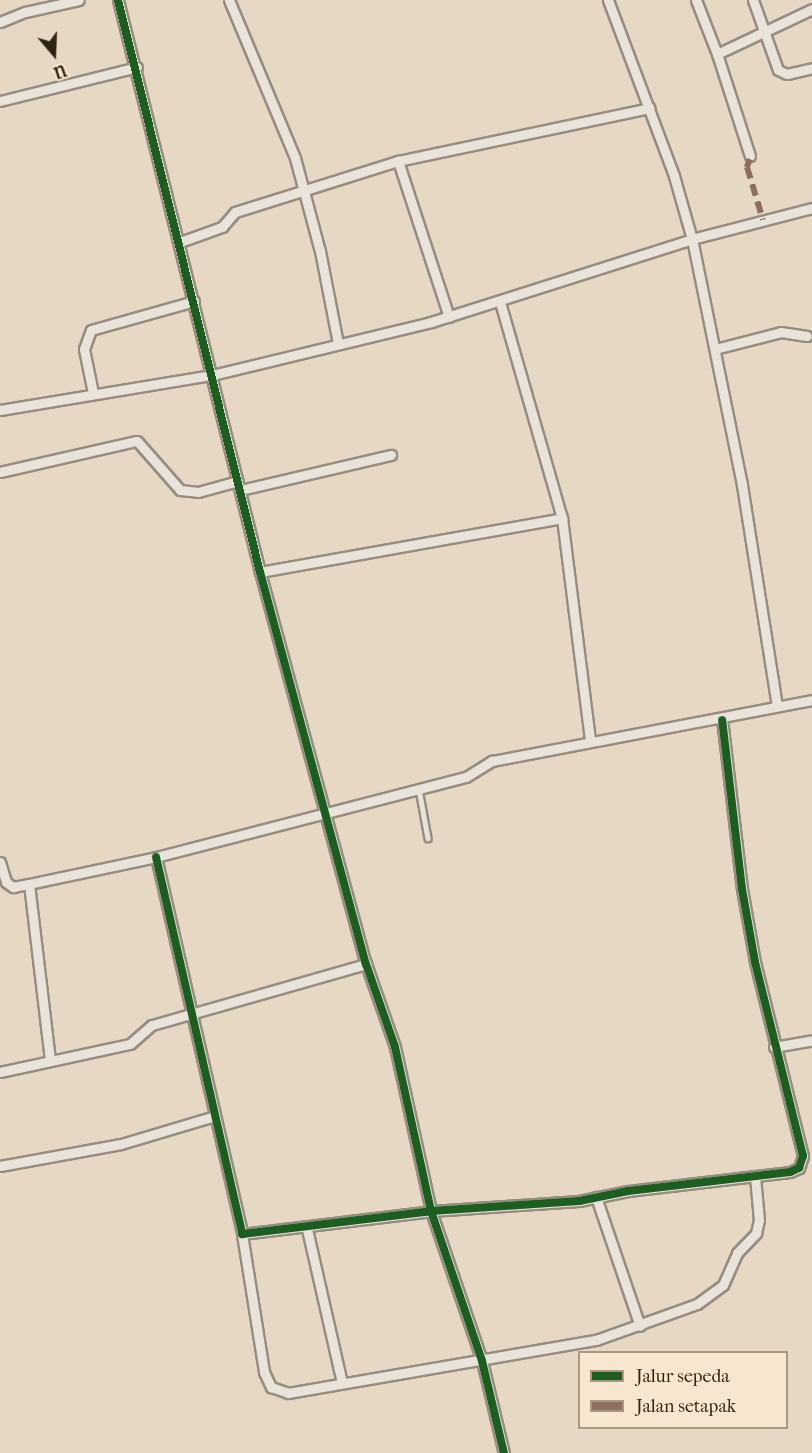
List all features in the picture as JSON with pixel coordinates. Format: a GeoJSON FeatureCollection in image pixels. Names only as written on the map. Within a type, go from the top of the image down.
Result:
{"type":"FeatureCollection","features":[{"type":"Feature","properties":{"kind":"street"},"geometry":{"type":"LineString","coordinates":[[0,22],[25,12],[79,0]]}},
{"type":"Feature","properties":{"kind":"street"},"geometry":{"type":"LineString","coordinates":[[118,0],[137,67],[260,572],[366,964],[395,1047],[431,1211],[482,1361],[504,1453]]}},
{"type":"Feature","properties":{"kind":"street"},"geometry":{"type":"LineString","coordinates":[[229,0],[287,134],[304,190],[338,344]]}},
{"type":"Feature","properties":{"kind":"street"},"geometry":{"type":"LineString","coordinates":[[608,0],[649,108],[692,239],[742,485],[777,706]]}},
{"type":"Feature","properties":{"kind":"street"},"geometry":{"type":"LineString","coordinates":[[696,0],[717,54],[750,156]]}},
{"type":"Feature","properties":{"kind":"street"},"geometry":{"type":"LineString","coordinates":[[753,0],[778,70],[787,74],[812,68]]}},
{"type":"Feature","properties":{"kind":"street"},"geometry":{"type":"LineString","coordinates":[[717,54],[812,9]]}},
{"type":"Feature","properties":{"kind":"street"},"geometry":{"type":"LineString","coordinates":[[0,101],[137,67]]}},
{"type":"Feature","properties":{"kind":"street"},"geometry":{"type":"LineString","coordinates":[[180,242],[222,227],[235,212],[398,161],[649,108]]}},
{"type":"Feature","properties":{"kind":"street"},"geometry":{"type":"LineString","coordinates":[[398,161],[449,317]]}},
{"type":"Feature","properties":{"kind":"street"},"geometry":{"type":"LineString","coordinates":[[0,410],[212,375],[449,317],[692,239],[812,208]]}},
{"type":"Feature","properties":{"kind":"street"},"geometry":{"type":"LineString","coordinates":[[93,393],[84,349],[91,330],[194,301]]}},
{"type":"Feature","properties":{"kind":"street"},"geometry":{"type":"LineString","coordinates":[[500,302],[562,518],[590,740]]}},
{"type":"Feature","properties":{"kind":"street"},"geometry":{"type":"LineString","coordinates":[[714,349],[781,332],[807,336]]}},
{"type":"Feature","properties":{"kind":"street"},"geometry":{"type":"LineString","coordinates":[[0,472],[137,441],[180,490],[198,492],[239,486],[391,455]]}},
{"type":"Feature","properties":{"kind":"street"},"geometry":{"type":"LineString","coordinates":[[260,572],[562,518]]}},
{"type":"Feature","properties":{"kind":"street"},"geometry":{"type":"LineString","coordinates":[[0,862],[6,882],[13,887],[29,884],[156,857],[326,811],[472,775],[492,761],[590,740],[722,720],[812,700]]}},
{"type":"Feature","properties":{"kind":"street"},"geometry":{"type":"LineString","coordinates":[[242,1234],[307,1229],[431,1211],[597,1197],[790,1172],[799,1168],[808,1156],[774,1047],[742,889],[722,720]]}},
{"type":"Feature","properties":{"kind":"street"},"geometry":{"type":"LineString","coordinates":[[156,857],[242,1234],[264,1372],[271,1387],[288,1393],[596,1340],[697,1304],[723,1285],[737,1253],[756,1233],[759,1220],[755,1176]]}},
{"type":"Feature","properties":{"kind":"street"},"geometry":{"type":"LineString","coordinates":[[29,884],[50,1060]]}},
{"type":"Feature","properties":{"kind":"street"},"geometry":{"type":"LineString","coordinates":[[0,1072],[130,1044],[152,1025],[366,964]]}},
{"type":"Feature","properties":{"kind":"street"},"geometry":{"type":"LineString","coordinates":[[774,1047],[812,1040]]}},
{"type":"Feature","properties":{"kind":"street"},"geometry":{"type":"LineString","coordinates":[[0,1167],[121,1144],[214,1116]]}},
{"type":"Feature","properties":{"kind":"street"},"geometry":{"type":"LineString","coordinates":[[597,1197],[639,1326]]}},
{"type":"Feature","properties":{"kind":"street"},"geometry":{"type":"LineString","coordinates":[[307,1229],[342,1383]]}},
{"type":"Feature","properties":{"kind":"lane"},"geometry":{"type":"LineString","coordinates":[[419,789],[428,838]]}},
{"type":"Feature","properties":{"kind":"marked path"},"geometry":{"type":"LineString","coordinates":[[750,159],[747,167],[763,220]]}},
{"type":"Feature","properties":{"kind":"cycle path"},"geometry":{"type":"LineString","coordinates":[[118,0],[260,572],[366,964],[395,1047],[431,1211],[482,1361],[504,1453]]}},
{"type":"Feature","properties":{"kind":"cycle path"},"geometry":{"type":"LineString","coordinates":[[156,857],[242,1234],[431,1211],[579,1201],[628,1191],[790,1172],[799,1168],[803,1156],[755,962],[742,889],[722,720]]}}]}
